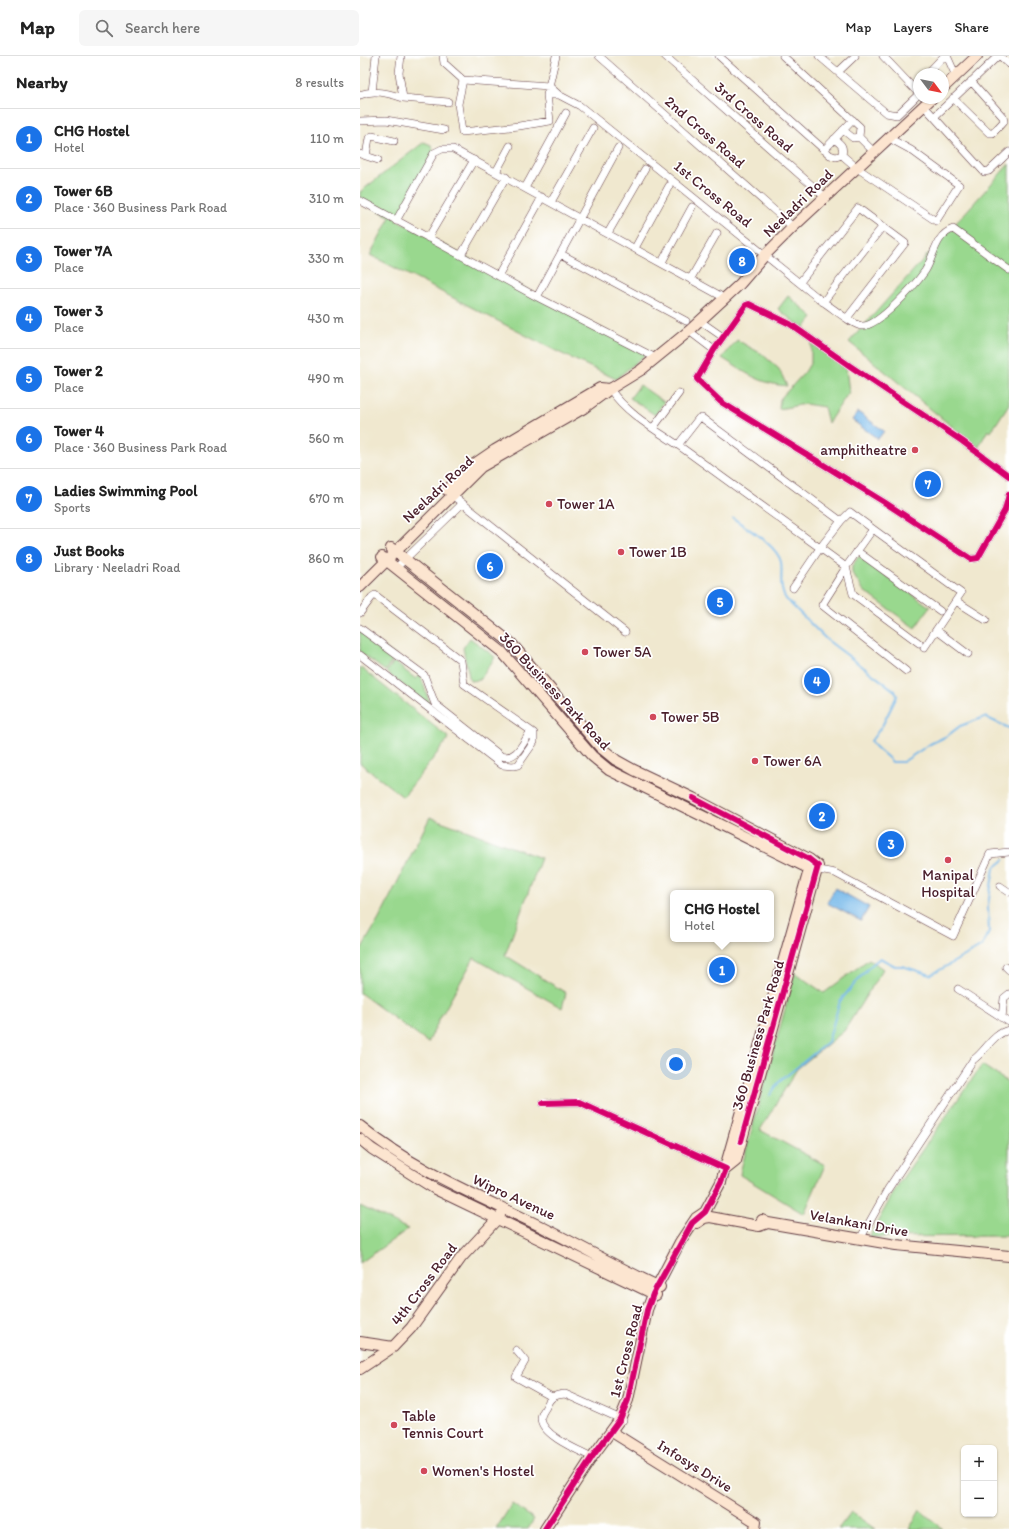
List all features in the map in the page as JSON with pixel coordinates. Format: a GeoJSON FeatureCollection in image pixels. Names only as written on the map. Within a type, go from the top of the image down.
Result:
{"type":"FeatureCollection","features":[{"type":"Feature","properties":{"kind":"main road"},"geometry":{"type":"LineString","coordinates":[[949,80],[977,56]]}},
{"type":"Feature","properties":{"kind":"main road","name":"Neeladri Road"},"geometry":{"type":"LineString","coordinates":[[360,579],[481,467],[600,388],[610,389],[641,370],[656,358],[688,326],[700,320],[740,284],[765,255],[793,227],[924,106]]}},
{"type":"Feature","properties":{"kind":"main road","name":"Neeladri Road"},"geometry":{"type":"LineString","coordinates":[[393,550],[470,467],[555,418]]}},
{"type":"Feature","properties":{"kind":"main road","name":"360 Business Park Road"},"geometry":{"type":"LineString","coordinates":[[393,550],[510,643],[600,747],[616,760],[693,798],[817,864],[813,869],[726,1169]]}},
{"type":"Feature","properties":{"kind":"main road","name":"Neeladri Road"},"geometry":{"type":"LineString","coordinates":[[360,587],[384,558]]}},
{"type":"Feature","properties":{"kind":"main road","name":"360 Business Park Road"},"geometry":{"type":"LineString","coordinates":[[384,558],[502,652],[592,756],[609,770],[813,869]]}},
{"type":"Feature","properties":{"kind":"main road","name":"Wipro Avenue"},"geometry":{"type":"LineString","coordinates":[[360,1126],[378,1141],[440,1179],[504,1208],[656,1290]]}},
{"type":"Feature","properties":{"kind":"main road","name":"Wipro Avenue"},"geometry":{"type":"LineString","coordinates":[[360,1140],[372,1150],[436,1190],[498,1220],[656,1290]]}},
{"type":"Feature","properties":{"kind":"main road"},"geometry":{"type":"LineString","coordinates":[[676,1253],[692,1223],[705,1212],[726,1169]]}},
{"type":"Feature","properties":{"kind":"main road"},"geometry":{"type":"LineString","coordinates":[[714,1195],[713,1207],[716,1212]]}},
{"type":"Feature","properties":{"kind":"main road","name":"4th Cross Road"},"geometry":{"type":"LineString","coordinates":[[360,1369],[393,1347],[415,1324],[461,1258],[498,1220],[504,1208]]}},
{"type":"Feature","properties":{"kind":"main road","name":"Velankani Drive"},"geometry":{"type":"LineString","coordinates":[[705,1212],[716,1212],[761,1219],[768,1223],[921,1248],[1009,1256]]}},
{"type":"Feature","properties":{"kind":"main road"},"geometry":{"type":"LineString","coordinates":[[676,1253],[695,1225],[704,1218],[716,1218],[759,1226],[768,1223]]}},
{"type":"Feature","properties":{"kind":"main road","name":"1st Cross Road"},"geometry":{"type":"LineString","coordinates":[[613,1433],[622,1420],[631,1402],[650,1311],[656,1290],[676,1253]]}},
{"type":"Feature","properties":{"kind":"main road"},"geometry":{"type":"LineString","coordinates":[[360,1342],[393,1347]]}},
{"type":"Feature","properties":{"kind":"main road"},"geometry":{"type":"LineString","coordinates":[[545,1529],[592,1457],[613,1433]]}},
{"type":"Feature","properties":{"kind":"main road"},"geometry":{"type":"LineString","coordinates":[[549,1529],[594,1458],[613,1433]]}},
{"type":"Feature","properties":{"kind":"main road","name":"Infosys Drive"},"geometry":{"type":"LineString","coordinates":[[613,1433],[756,1522],[755,1529]]}},
{"type":"Feature","properties":{"kind":"street"},"geometry":{"type":"LineString","coordinates":[[372,92],[376,56]]}},
{"type":"Feature","properties":{"kind":"street"},"geometry":{"type":"LineString","coordinates":[[401,56],[400,80],[402,98]]}},
{"type":"Feature","properties":{"kind":"street"},"geometry":{"type":"LineString","coordinates":[[443,56],[444,63],[464,80],[548,86]]}},
{"type":"Feature","properties":{"kind":"street"},"geometry":{"type":"LineString","coordinates":[[464,80],[458,104],[462,132],[550,121],[546,95],[552,78],[556,56]]}},
{"type":"Feature","properties":{"kind":"street","name":"2nd Cross Road"},"geometry":{"type":"LineString","coordinates":[[599,56],[793,227]]}},
{"type":"Feature","properties":{"kind":"street","name":"3rd Cross Road"},"geometry":{"type":"LineString","coordinates":[[665,56],[826,197]]}},
{"type":"Feature","properties":{"kind":"street"},"geometry":{"type":"LineString","coordinates":[[719,56],[830,155],[836,158],[842,155]]}},
{"type":"Feature","properties":{"kind":"street"},"geometry":{"type":"LineString","coordinates":[[783,56],[860,127],[859,137]]}},
{"type":"Feature","properties":{"kind":"street"},"geometry":{"type":"LineString","coordinates":[[819,56],[886,113],[897,114],[913,99]]}},
{"type":"Feature","properties":{"kind":"street"},"geometry":{"type":"LineString","coordinates":[[838,72],[855,56]]}},
{"type":"Feature","properties":{"kind":"street"},"geometry":{"type":"LineString","coordinates":[[883,56],[913,88]]}},
{"type":"Feature","properties":{"kind":"street"},"geometry":{"type":"LineString","coordinates":[[934,68],[946,56]]}},
{"type":"Feature","properties":{"kind":"street"},"geometry":{"type":"LineString","coordinates":[[946,56],[947,68]]}},
{"type":"Feature","properties":{"kind":"street"},"geometry":{"type":"LineString","coordinates":[[934,117],[999,56],[1009,64]]}},
{"type":"Feature","properties":{"kind":"street"},"geometry":{"type":"LineString","coordinates":[[953,98],[989,133],[993,133],[1004,121],[1003,117],[971,81]]}},
{"type":"Feature","properties":{"kind":"street","name":"1st Cross Road"},"geometry":{"type":"LineString","coordinates":[[548,86],[559,95],[580,106],[823,302],[855,324],[862,326],[872,323],[911,288],[926,270],[940,239],[947,231],[952,229],[1009,270]]}},
{"type":"Feature","properties":{"kind":"street"},"geometry":{"type":"LineString","coordinates":[[360,95],[366,91],[402,98],[448,102]]}},
{"type":"Feature","properties":{"kind":"street"},"geometry":{"type":"LineString","coordinates":[[546,95],[559,95]]}},
{"type":"Feature","properties":{"kind":"street"},"geometry":{"type":"LineString","coordinates":[[924,106],[984,172],[989,171],[1009,152]]}},
{"type":"Feature","properties":{"kind":"street"},"geometry":{"type":"LineString","coordinates":[[525,188],[566,113]]}},
{"type":"Feature","properties":{"kind":"street"},"geometry":{"type":"LineString","coordinates":[[360,121],[386,120],[444,130]]}},
{"type":"Feature","properties":{"kind":"street"},"geometry":{"type":"LineString","coordinates":[[824,150],[852,120]]}},
{"type":"Feature","properties":{"kind":"street"},"geometry":{"type":"LineString","coordinates":[[551,202],[593,128]]}},
{"type":"Feature","properties":{"kind":"street"},"geometry":{"type":"LineString","coordinates":[[843,130],[853,138],[859,137]]}},
{"type":"Feature","properties":{"kind":"street"},"geometry":{"type":"LineString","coordinates":[[378,160],[363,155],[369,138],[372,136],[394,141]]}},
{"type":"Feature","properties":{"kind":"street"},"geometry":{"type":"LineString","coordinates":[[859,137],[874,152]]}},
{"type":"Feature","properties":{"kind":"street"},"geometry":{"type":"LineString","coordinates":[[842,155],[857,168],[936,221],[959,185],[911,150],[889,138]]}},
{"type":"Feature","properties":{"kind":"street"},"geometry":{"type":"LineString","coordinates":[[834,139],[842,145],[842,155]]}},
{"type":"Feature","properties":{"kind":"street"},"geometry":{"type":"LineString","coordinates":[[496,172],[510,146]]}},
{"type":"Feature","properties":{"kind":"street"},"geometry":{"type":"LineString","coordinates":[[537,297],[618,148]]}},
{"type":"Feature","properties":{"kind":"street"},"geometry":{"type":"LineString","coordinates":[[396,220],[434,153],[442,149],[453,149],[662,262],[719,295]]}},
{"type":"Feature","properties":{"kind":"street"},"geometry":{"type":"LineString","coordinates":[[428,238],[474,160]]}},
{"type":"Feature","properties":{"kind":"street"},"geometry":{"type":"LineString","coordinates":[[608,233],[644,169]]}},
{"type":"Feature","properties":{"kind":"street"},"geometry":{"type":"LineString","coordinates":[[461,255],[506,177]]}},
{"type":"Feature","properties":{"kind":"street"},"geometry":{"type":"LineString","coordinates":[[635,248],[669,186]]}},
{"type":"Feature","properties":{"kind":"street"},"geometry":{"type":"LineString","coordinates":[[498,276],[542,197]]}},
{"type":"Feature","properties":{"kind":"street"},"geometry":{"type":"LineString","coordinates":[[361,201],[537,297],[656,358]]}},
{"type":"Feature","properties":{"kind":"street"},"geometry":{"type":"LineString","coordinates":[[662,262],[692,207]]}},
{"type":"Feature","properties":{"kind":"street"},"geometry":{"type":"LineString","coordinates":[[800,282],[858,208],[883,226],[905,243],[847,318]]}},
{"type":"Feature","properties":{"kind":"street"},"geometry":{"type":"LineString","coordinates":[[823,302],[883,226]]}},
{"type":"Feature","properties":{"kind":"street"},"geometry":{"type":"LineString","coordinates":[[691,278],[717,233]]}},
{"type":"Feature","properties":{"kind":"street"},"geometry":{"type":"LineString","coordinates":[[561,254],[688,326],[714,350]]}},
{"type":"Feature","properties":{"kind":"street"},"geometry":{"type":"LineString","coordinates":[[1009,476],[962,441],[790,324],[749,304],[746,305],[723,337],[697,379],[721,402],[884,502],[971,559],[978,558],[1005,510],[1009,494]]}},
{"type":"Feature","properties":{"kind":"street"},"geometry":{"type":"LineString","coordinates":[[700,320],[723,337]]}},
{"type":"Feature","properties":{"kind":"street"},"geometry":{"type":"LineString","coordinates":[[610,389],[618,400],[654,428],[678,446],[820,548],[846,567],[849,584],[853,594],[921,646],[936,630],[956,601],[960,592],[850,512],[820,548],[793,588]]}},
{"type":"Feature","properties":{"kind":"street"},"geometry":{"type":"LineString","coordinates":[[654,428],[679,393]]}},
{"type":"Feature","properties":{"kind":"street"},"geometry":{"type":"LineString","coordinates":[[678,446],[699,418],[702,418],[841,521]]}},
{"type":"Feature","properties":{"kind":"street"},"geometry":{"type":"LineString","coordinates":[[452,495],[625,632]]}},
{"type":"Feature","properties":{"kind":"street"},"geometry":{"type":"LineString","coordinates":[[396,568],[462,504]]}},
{"type":"Feature","properties":{"kind":"street"},"geometry":{"type":"LineString","coordinates":[[874,529],[846,567],[822,605],[906,672]]}},
{"type":"Feature","properties":{"kind":"street"},"geometry":{"type":"LineString","coordinates":[[857,551],[940,611]]}},
{"type":"Feature","properties":{"kind":"street"},"geometry":{"type":"LineString","coordinates":[[360,613],[375,595],[459,659],[461,661],[463,681],[467,687],[531,731],[535,736],[534,742],[522,762],[510,766],[502,765],[360,655]]}},
{"type":"Feature","properties":{"kind":"street"},"geometry":{"type":"LineString","coordinates":[[956,601],[986,620]]}},
{"type":"Feature","properties":{"kind":"street"},"geometry":{"type":"LineString","coordinates":[[360,628],[424,675],[434,704],[501,756],[508,758],[514,756],[531,731]]}},
{"type":"Feature","properties":{"kind":"street"},"geometry":{"type":"LineString","coordinates":[[936,630],[968,654]]}},
{"type":"Feature","properties":{"kind":"street"},"geometry":{"type":"LineString","coordinates":[[813,869],[834,873],[953,936],[990,854],[1006,852]]}},
{"type":"Feature","properties":{"kind":"street"},"geometry":{"type":"LineString","coordinates":[[1000,886],[1009,892]]}},
{"type":"Feature","properties":{"kind":"street"},"geometry":{"type":"LineString","coordinates":[[958,989],[1009,1022]]}},
{"type":"Feature","properties":{"kind":"street"},"geometry":{"type":"LineString","coordinates":[[1002,1018],[1004,998],[1009,994]]}},
{"type":"Feature","properties":{"kind":"street"},"geometry":{"type":"LineString","coordinates":[[860,1239],[888,1189],[973,1060],[983,1053],[996,1036],[1009,1030]]}},
{"type":"Feature","properties":{"kind":"street"},"geometry":{"type":"LineString","coordinates":[[543,1103],[579,1102],[726,1169]]}},
{"type":"Feature","properties":{"kind":"street"},"geometry":{"type":"LineString","coordinates":[[516,1350],[524,1361],[516,1377],[552,1397]]}},
{"type":"Feature","properties":{"kind":"street"},"geometry":{"type":"LineString","coordinates":[[592,1457],[555,1437],[543,1428],[541,1417],[552,1397],[555,1394],[565,1394],[622,1420]]}},
{"type":"Feature","properties":{"kind":"green space"},"geometry":{"type":"Polygon","coordinates":[[[424,142],[431,145],[434,153],[397,220],[647,353],[616,379],[558,352],[370,255],[390,217],[360,200],[360,192],[424,142]]]}},
{"type":"Feature","properties":{"kind":"green space"},"geometry":{"type":"Polygon","coordinates":[[[1009,164],[1009,404],[991,432],[988,430],[978,448],[849,342],[1009,164]]]}},
{"type":"Feature","properties":{"kind":"green space"},"geometry":{"type":"Polygon","coordinates":[[[788,296],[813,317],[803,329],[778,309],[788,296]]]}},
{"type":"Feature","properties":{"kind":"green space"},"geometry":{"type":"Polygon","coordinates":[[[737,340],[762,354],[779,369],[787,386],[760,380],[722,358],[737,340]]]}},
{"type":"Feature","properties":{"kind":"green space"},"geometry":{"type":"Polygon","coordinates":[[[811,343],[846,368],[849,392],[828,423],[824,407],[805,404],[779,409],[780,399],[805,372],[811,362],[811,343]]]}},
{"type":"Feature","properties":{"kind":"green space"},"geometry":{"type":"Polygon","coordinates":[[[640,385],[664,402],[655,415],[630,398],[640,385]]]}},
{"type":"Feature","properties":{"kind":"green space"},"geometry":{"type":"Polygon","coordinates":[[[859,556],[930,607],[915,628],[864,591],[852,573],[852,566],[859,556]]]}},
{"type":"Feature","properties":{"kind":"green space"},"geometry":{"type":"Polygon","coordinates":[[[360,631],[396,656],[385,671],[360,652],[360,631]]]}},
{"type":"Feature","properties":{"kind":"green space"},"geometry":{"type":"Polygon","coordinates":[[[470,638],[495,657],[480,680],[470,681],[463,648],[470,638]]]}},
{"type":"Feature","properties":{"kind":"green space"},"geometry":{"type":"Polygon","coordinates":[[[394,662],[416,679],[420,674],[431,707],[386,672],[394,662]]]}},
{"type":"Feature","properties":{"kind":"green space"},"geometry":{"type":"Polygon","coordinates":[[[360,667],[449,738],[403,797],[360,763],[360,667]]]}},
{"type":"Feature","properties":{"kind":"green space"},"geometry":{"type":"Polygon","coordinates":[[[430,817],[541,858],[505,955],[566,993],[562,1008],[474,958],[439,1020],[428,1043],[360,993],[360,951],[379,919],[430,817]]]}},
{"type":"Feature","properties":{"kind":"green space"},"geometry":{"type":"Polygon","coordinates":[[[869,959],[883,969],[844,1031],[797,1069],[760,1130],[825,1165],[804,1214],[740,1175],[741,1169],[795,973],[824,993],[869,959]]]}},
{"type":"Feature","properties":{"kind":"green space"},"geometry":{"type":"Polygon","coordinates":[[[982,1065],[1009,1083],[1009,1236],[869,1237],[899,1183],[982,1065]]]}},
{"type":"Feature","properties":{"kind":"green space"},"geometry":{"type":"Polygon","coordinates":[[[360,1206],[408,1229],[360,1263],[360,1206]]]}},
{"type":"Feature","properties":{"kind":"green space"},"geometry":{"type":"Polygon","coordinates":[[[512,1504],[534,1519],[528,1529],[496,1529],[512,1504]]]}},
{"type":"Feature","properties":{"kind":"green space"},"geometry":{"type":"Polygon","coordinates":[[[920,1510],[943,1529],[909,1529],[920,1510]]]}},
{"type":"Feature","properties":{"kind":"green space"},"geometry":{"type":"Polygon","coordinates":[[[851,1512],[875,1529],[838,1529],[851,1512]]]}},
{"type":"Feature","properties":{"kind":"water"},"geometry":{"type":"Polygon","coordinates":[[[858,412],[884,431],[878,439],[852,420],[858,412]]]}},
{"type":"Feature","properties":{"kind":"water"},"geometry":{"type":"Polygon","coordinates":[[[935,475],[937,490],[921,493],[918,478],[935,475]]]}},
{"type":"Feature","properties":{"kind":"water"},"geometry":{"type":"Polygon","coordinates":[[[835,888],[869,907],[861,921],[827,903],[835,888]]]}},
{"type":"Feature","properties":{"kind":"waterway"},"geometry":{"type":"LineString","coordinates":[[733,518],[774,549],[781,562],[781,586],[786,599],[827,640],[895,691],[897,696],[882,726],[871,741],[892,762],[903,762],[930,744],[947,736],[960,726],[985,717],[1009,728]]}},
{"type":"Feature","properties":{"kind":"waterway"},"geometry":{"type":"LineString","coordinates":[[770,1095],[779,1082],[828,1042],[840,1001],[868,968],[880,958],[895,966],[902,966],[931,975],[982,946],[989,932],[988,905],[994,868],[1004,860]]}},
{"type":"Feature","properties":{"kind":"cycle path"},"geometry":{"type":"LineString","coordinates":[[1009,476],[962,441],[790,324],[749,304],[746,305],[714,350],[697,379],[721,402],[884,502],[971,559],[978,558],[1005,510],[1009,494]]}},
{"type":"Feature","properties":{"kind":"cycle path"},"geometry":{"type":"LineString","coordinates":[[693,798],[809,859],[818,866],[741,1141]]}},
{"type":"Feature","properties":{"kind":"cycle path"},"geometry":{"type":"LineString","coordinates":[[543,1103],[579,1102],[726,1169],[721,1182],[705,1212],[692,1223],[653,1294],[647,1310],[628,1400],[620,1419],[592,1457],[545,1529]]}},
{"type":"Feature","properties":{"kind":"place","name":"Just Books"},"geometry":{"type":"Point","coordinates":[742,261]}},
{"type":"Feature","properties":{"kind":"place","name":"amphitheatre"},"geometry":{"type":"Point","coordinates":[915,450]}},
{"type":"Feature","properties":{"kind":"place","name":"Ladies Swimming Pool"},"geometry":{"type":"Point","coordinates":[928,484]}},
{"type":"Feature","properties":{"kind":"place","name":"Tower 1A"},"geometry":{"type":"Point","coordinates":[549,504]}},
{"type":"Feature","properties":{"kind":"place","name":"Tower 1B"},"geometry":{"type":"Point","coordinates":[621,552]}},
{"type":"Feature","properties":{"kind":"place","name":"Tower 4"},"geometry":{"type":"Point","coordinates":[490,566]}},
{"type":"Feature","properties":{"kind":"place","name":"Tower 2"},"geometry":{"type":"Point","coordinates":[720,602]}},
{"type":"Feature","properties":{"kind":"place","name":"Tower 5A"},"geometry":{"type":"Point","coordinates":[585,652]}},
{"type":"Feature","properties":{"kind":"place","name":"Tower 3"},"geometry":{"type":"Point","coordinates":[817,681]}},
{"type":"Feature","properties":{"kind":"place","name":"Tower 5B"},"geometry":{"type":"Point","coordinates":[653,717]}},
{"type":"Feature","properties":{"kind":"place","name":"Tower 6A"},"geometry":{"type":"Point","coordinates":[755,761]}},
{"type":"Feature","properties":{"kind":"place","name":"Tower 6B"},"geometry":{"type":"Point","coordinates":[822,816]}},
{"type":"Feature","properties":{"kind":"place","name":"Tower 7A"},"geometry":{"type":"Point","coordinates":[891,844]}},
{"type":"Feature","properties":{"kind":"place","name":"Manipal Hospital"},"geometry":{"type":"Point","coordinates":[948,860]}},
{"type":"Feature","properties":{"kind":"place","name":"CHG Hostel"},"geometry":{"type":"Point","coordinates":[722,970]}},
{"type":"Feature","properties":{"kind":"place","name":"Table Tennis Court"},"geometry":{"type":"Point","coordinates":[394,1425]}},
{"type":"Feature","properties":{"kind":"place","name":"Women's Hostel"},"geometry":{"type":"Point","coordinates":[424,1471]}}]}
